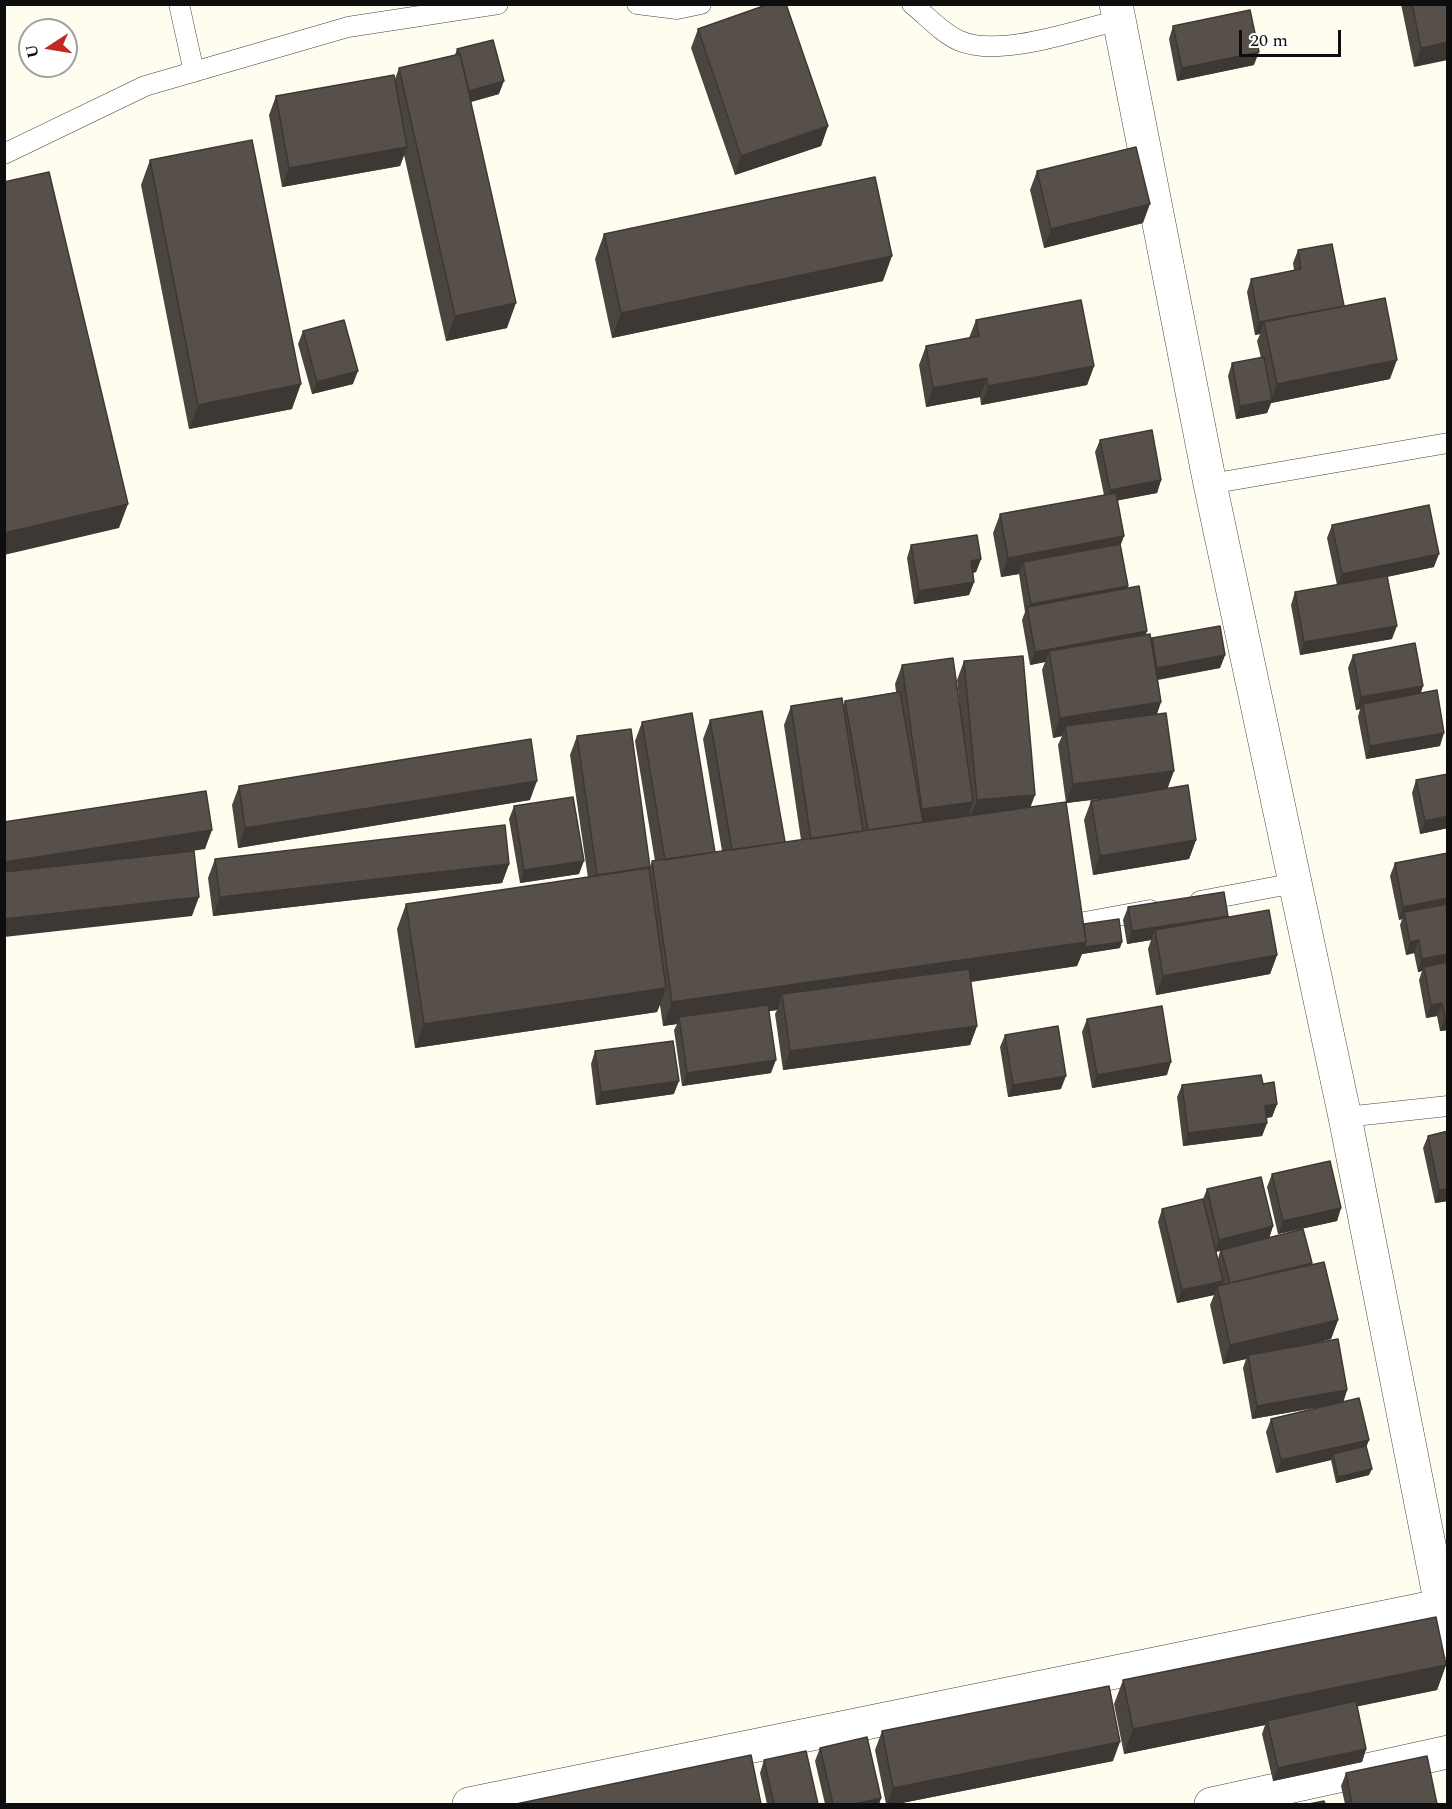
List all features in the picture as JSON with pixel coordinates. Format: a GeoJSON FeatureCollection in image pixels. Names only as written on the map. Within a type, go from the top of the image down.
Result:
{"type":"FeatureCollection","features":[{"type":"Feature","properties":{"kind":"street"},"geometry":{"type":"LineString","coordinates":[[1118,12],[1210,484],[1345,1117],[1439,1605],[1448,1641]]}},
{"type":"Feature","properties":{"kind":"street"},"geometry":{"type":"LineString","coordinates":[[469,1804],[1439,1605]]}},
{"type":"Feature","properties":{"kind":"street"},"geometry":{"type":"LineString","coordinates":[[1211,1804],[1448,1752]]}},
{"type":"Feature","properties":{"kind":"lane"},"geometry":{"type":"LineString","coordinates":[[179,4],[194,72]]}},
{"type":"Feature","properties":{"kind":"lane"},"geometry":{"type":"LineString","coordinates":[[4,154],[145,86],[348,27],[498,4]]}},
{"type":"Feature","properties":{"kind":"lane"},"geometry":{"type":"LineString","coordinates":[[637,4],[677,9],[701,4]]}},
{"type":"Feature","properties":{"kind":"lane"},"geometry":{"type":"LineString","coordinates":[[912,4],[958,40],[976,46],[1001,48],[1118,12]]}},
{"type":"Feature","properties":{"kind":"lane"},"geometry":{"type":"LineString","coordinates":[[1210,484],[1448,443]]}},
{"type":"Feature","properties":{"kind":"lane"},"geometry":{"type":"LineString","coordinates":[[1079,923],[1295,883]]}},
{"type":"Feature","properties":{"kind":"lane"},"geometry":{"type":"LineString","coordinates":[[1345,1117],[1448,1106]]}},
{"type":"Feature","properties":{"kind":"building"},"geometry":{"type":"Polygon","coordinates":[[[769,4],[786,4],[828,126],[741,156],[698,29],[769,4]]]}},
{"type":"Feature","properties":{"kind":"building"},"geometry":{"type":"Polygon","coordinates":[[[1412,4],[1448,4],[1448,42],[1421,48],[1412,4]]]}},
{"type":"Feature","properties":{"kind":"building"},"geometry":{"type":"Polygon","coordinates":[[[1250,10],[1259,52],[1182,68],[1173,26],[1250,10]]]}},
{"type":"Feature","properties":{"kind":"building"},"geometry":{"type":"Polygon","coordinates":[[[493,40],[504,81],[469,91],[457,49],[493,40]]]}},
{"type":"Feature","properties":{"kind":"building"},"geometry":{"type":"Polygon","coordinates":[[[460,54],[516,303],[455,316],[399,68],[460,54]]]}},
{"type":"Feature","properties":{"kind":"building"},"geometry":{"type":"Polygon","coordinates":[[[394,75],[407,147],[289,168],[276,96],[394,75]]]}},
{"type":"Feature","properties":{"kind":"building"},"geometry":{"type":"Polygon","coordinates":[[[252,140],[301,384],[198,405],[150,160],[252,140]]]}},
{"type":"Feature","properties":{"kind":"building"},"geometry":{"type":"Polygon","coordinates":[[[1136,147],[1150,204],[1051,229],[1037,171],[1136,147]]]}},
{"type":"Feature","properties":{"kind":"building"},"geometry":{"type":"Polygon","coordinates":[[[49,172],[128,504],[4,533],[4,182],[49,172]]]}},
{"type":"Feature","properties":{"kind":"building"},"geometry":{"type":"Polygon","coordinates":[[[875,177],[892,256],[621,313],[604,234],[875,177]]]}},
{"type":"Feature","properties":{"kind":"building"},"geometry":{"type":"Polygon","coordinates":[[[1332,244],[1344,306],[1259,322],[1251,279],[1301,269],[1298,250],[1332,244]]]}},
{"type":"Feature","properties":{"kind":"building"},"geometry":{"type":"Polygon","coordinates":[[[1385,298],[1397,360],[1277,384],[1264,322],[1385,298]]]}},
{"type":"Feature","properties":{"kind":"building"},"geometry":{"type":"Polygon","coordinates":[[[1081,300],[1094,366],[988,386],[987,378],[933,388],[926,346],[979,336],[976,320],[1081,300]]]}},
{"type":"Feature","properties":{"kind":"building"},"geometry":{"type":"Polygon","coordinates":[[[344,320],[358,371],[317,382],[303,331],[344,320]]]}},
{"type":"Feature","properties":{"kind":"building"},"geometry":{"type":"Polygon","coordinates":[[[1264,357],[1272,400],[1240,406],[1232,363],[1264,357]]]}},
{"type":"Feature","properties":{"kind":"building"},"geometry":{"type":"Polygon","coordinates":[[[1152,430],[1161,480],[1110,490],[1100,440],[1152,430]]]}},
{"type":"Feature","properties":{"kind":"building"},"geometry":{"type":"Polygon","coordinates":[[[1116,493],[1124,536],[1008,558],[1000,514],[1116,493]]]}},
{"type":"Feature","properties":{"kind":"building"},"geometry":{"type":"Polygon","coordinates":[[[1429,505],[1439,554],[1342,574],[1332,525],[1429,505]]]}},
{"type":"Feature","properties":{"kind":"building"},"geometry":{"type":"Polygon","coordinates":[[[977,535],[981,559],[971,561],[974,582],[919,591],[911,545],[977,535]]]}},
{"type":"Feature","properties":{"kind":"building"},"geometry":{"type":"Polygon","coordinates":[[[1120,544],[1128,586],[1031,604],[1023,562],[1120,544]]]}},
{"type":"Feature","properties":{"kind":"building"},"geometry":{"type":"Polygon","coordinates":[[[1387,576],[1397,626],[1304,642],[1295,592],[1387,576]]]}},
{"type":"Feature","properties":{"kind":"building"},"geometry":{"type":"Polygon","coordinates":[[[1139,586],[1147,631],[1035,652],[1027,607],[1139,586]]]}},
{"type":"Feature","properties":{"kind":"building"},"geometry":{"type":"Polygon","coordinates":[[[1220,626],[1225,655],[1157,668],[1152,638],[1220,626]]]}},
{"type":"Feature","properties":{"kind":"building"},"geometry":{"type":"Polygon","coordinates":[[[1150,634],[1161,702],[1060,718],[1049,651],[1150,634]]]}},
{"type":"Feature","properties":{"kind":"building"},"geometry":{"type":"Polygon","coordinates":[[[1415,643],[1423,686],[1361,697],[1353,655],[1415,643]]]}},
{"type":"Feature","properties":{"kind":"building"},"geometry":{"type":"Polygon","coordinates":[[[1023,656],[1035,795],[977,800],[964,661],[1023,656]]]}},
{"type":"Feature","properties":{"kind":"building"},"geometry":{"type":"Polygon","coordinates":[[[953,658],[973,802],[922,809],[902,665],[953,658]]]}},
{"type":"Feature","properties":{"kind":"building"},"geometry":{"type":"Polygon","coordinates":[[[1437,690],[1444,733],[1370,746],[1363,704],[1437,690]]]}},
{"type":"Feature","properties":{"kind":"building"},"geometry":{"type":"Polygon","coordinates":[[[900,692],[923,822],[868,830],[845,701],[900,692]]]}},
{"type":"Feature","properties":{"kind":"building"},"geometry":{"type":"Polygon","coordinates":[[[842,698],[863,831],[811,839],[791,706],[842,698]]]}},
{"type":"Feature","properties":{"kind":"building"},"geometry":{"type":"Polygon","coordinates":[[[762,711],[785,842],[732,850],[710,720],[762,711]]]}},
{"type":"Feature","properties":{"kind":"building"},"geometry":{"type":"Polygon","coordinates":[[[692,713],[715,852],[665,860],[642,722],[692,713]]]}},
{"type":"Feature","properties":{"kind":"building"},"geometry":{"type":"Polygon","coordinates":[[[1166,713],[1174,771],[1073,784],[1065,726],[1166,713]]]}},
{"type":"Feature","properties":{"kind":"building"},"geometry":{"type":"Polygon","coordinates":[[[631,729],[650,867],[597,875],[577,736],[631,729]]]}},
{"type":"Feature","properties":{"kind":"building"},"geometry":{"type":"Polygon","coordinates":[[[531,739],[537,781],[245,828],[239,786],[531,739]]]}},
{"type":"Feature","properties":{"kind":"building"},"geometry":{"type":"Polygon","coordinates":[[[1448,774],[1448,816],[1425,821],[1416,780],[1448,774]]]}},
{"type":"Feature","properties":{"kind":"building"},"geometry":{"type":"Polygon","coordinates":[[[1188,785],[1196,840],[1100,856],[1091,801],[1188,785]]]}},
{"type":"Feature","properties":{"kind":"building"},"geometry":{"type":"Polygon","coordinates":[[[206,791],[212,830],[4,862],[4,822],[206,791]]]}},
{"type":"Feature","properties":{"kind":"building"},"geometry":{"type":"Polygon","coordinates":[[[573,797],[584,861],[524,870],[514,806],[573,797]]]}},
{"type":"Feature","properties":{"kind":"building"},"geometry":{"type":"Polygon","coordinates":[[[1066,802],[1086,942],[672,1002],[652,861],[1066,802]]]}},
{"type":"Feature","properties":{"kind":"building"},"geometry":{"type":"Polygon","coordinates":[[[505,825],[509,864],[220,897],[215,859],[505,825]]]}},
{"type":"Feature","properties":{"kind":"building"},"geometry":{"type":"Polygon","coordinates":[[[194,851],[199,897],[4,919],[4,872],[194,851]]]}},
{"type":"Feature","properties":{"kind":"building"},"geometry":{"type":"Polygon","coordinates":[[[1448,853],[1448,898],[1403,907],[1395,863],[1448,853]]]}},
{"type":"Feature","properties":{"kind":"building"},"geometry":{"type":"Polygon","coordinates":[[[649,868],[666,988],[424,1024],[406,904],[649,868]]]}},
{"type":"Feature","properties":{"kind":"building"},"geometry":{"type":"Polygon","coordinates":[[[1224,892],[1228,916],[1132,931],[1128,907],[1224,892]]]}},
{"type":"Feature","properties":{"kind":"building"},"geometry":{"type":"Polygon","coordinates":[[[1448,904],[1448,954],[1422,959],[1419,940],[1410,942],[1404,912],[1448,904]]]}},
{"type":"Feature","properties":{"kind":"building"},"geometry":{"type":"Polygon","coordinates":[[[1269,910],[1277,955],[1163,976],[1155,930],[1269,910]]]}},
{"type":"Feature","properties":{"kind":"building"},"geometry":{"type":"Polygon","coordinates":[[[1119,919],[1122,942],[1084,947],[1086,942],[1084,924],[1119,919]]]}},
{"type":"Feature","properties":{"kind":"building"},"geometry":{"type":"Polygon","coordinates":[[[1448,962],[1448,1018],[1445,1018],[1442,1003],[1431,1005],[1424,967],[1448,962]]]}},
{"type":"Feature","properties":{"kind":"building"},"geometry":{"type":"Polygon","coordinates":[[[969,969],[977,1026],[790,1051],[782,994],[969,969]]]}},
{"type":"Feature","properties":{"kind":"building"},"geometry":{"type":"Polygon","coordinates":[[[768,1005],[776,1060],[687,1073],[679,1017],[768,1005]]]}},
{"type":"Feature","properties":{"kind":"building"},"geometry":{"type":"Polygon","coordinates":[[[1162,1006],[1171,1062],[1097,1075],[1087,1019],[1162,1006]]]}},
{"type":"Feature","properties":{"kind":"building"},"geometry":{"type":"Polygon","coordinates":[[[1058,1026],[1066,1076],[1013,1085],[1005,1035],[1058,1026]]]}},
{"type":"Feature","properties":{"kind":"building"},"geometry":{"type":"Polygon","coordinates":[[[673,1041],[679,1081],[601,1092],[595,1051],[673,1041]]]}},
{"type":"Feature","properties":{"kind":"building"},"geometry":{"type":"Polygon","coordinates":[[[1261,1075],[1263,1084],[1274,1082],[1277,1104],[1265,1106],[1267,1123],[1188,1133],[1182,1085],[1261,1075]]]}},
{"type":"Feature","properties":{"kind":"building"},"geometry":{"type":"Polygon","coordinates":[[[1448,1131],[1448,1189],[1439,1190],[1428,1136],[1448,1131]]]}},
{"type":"Feature","properties":{"kind":"building"},"geometry":{"type":"Polygon","coordinates":[[[1330,1161],[1341,1208],[1283,1221],[1272,1174],[1330,1161]]]}},
{"type":"Feature","properties":{"kind":"building"},"geometry":{"type":"Polygon","coordinates":[[[1261,1177],[1273,1226],[1219,1240],[1207,1189],[1261,1177]]]}},
{"type":"Feature","properties":{"kind":"building"},"geometry":{"type":"Polygon","coordinates":[[[1203,1199],[1223,1281],[1182,1290],[1162,1209],[1203,1199]]]}},
{"type":"Feature","properties":{"kind":"building"},"geometry":{"type":"Polygon","coordinates":[[[1303,1229],[1312,1263],[1230,1283],[1221,1250],[1303,1229]]]}},
{"type":"Feature","properties":{"kind":"building"},"geometry":{"type":"Polygon","coordinates":[[[1324,1262],[1338,1320],[1230,1345],[1217,1286],[1324,1262]]]}},
{"type":"Feature","properties":{"kind":"building"},"geometry":{"type":"Polygon","coordinates":[[[1338,1339],[1347,1390],[1257,1406],[1248,1355],[1338,1339]]]}},
{"type":"Feature","properties":{"kind":"building"},"geometry":{"type":"Polygon","coordinates":[[[1359,1398],[1369,1440],[1281,1460],[1271,1419],[1359,1398]]]}},
{"type":"Feature","properties":{"kind":"building"},"geometry":{"type":"Polygon","coordinates":[[[1366,1446],[1372,1469],[1338,1477],[1333,1454],[1366,1446]]]}},
{"type":"Feature","properties":{"kind":"building"},"geometry":{"type":"Polygon","coordinates":[[[1436,1617],[1446,1665],[1133,1729],[1123,1680],[1436,1617]]]}},
{"type":"Feature","properties":{"kind":"building"},"geometry":{"type":"Polygon","coordinates":[[[1109,1686],[1120,1742],[893,1788],[882,1731],[1109,1686]]]}},
{"type":"Feature","properties":{"kind":"building"},"geometry":{"type":"Polygon","coordinates":[[[1356,1701],[1366,1749],[1278,1768],[1267,1721],[1356,1701]]]}},
{"type":"Feature","properties":{"kind":"building"},"geometry":{"type":"Polygon","coordinates":[[[867,1737],[881,1798],[854,1804],[833,1804],[820,1748],[867,1737]]]}},
{"type":"Feature","properties":{"kind":"building"},"geometry":{"type":"Polygon","coordinates":[[[806,1751],[818,1804],[774,1804],[764,1760],[806,1751]]]}},
{"type":"Feature","properties":{"kind":"building"},"geometry":{"type":"Polygon","coordinates":[[[751,1755],[761,1804],[516,1804],[751,1755]]]}},
{"type":"Feature","properties":{"kind":"building"},"geometry":{"type":"Polygon","coordinates":[[[1427,1756],[1437,1804],[1352,1804],[1346,1773],[1427,1756]]]}},
{"type":"Feature","properties":{"kind":"building"},"geometry":{"type":"Polygon","coordinates":[[[1324,1801],[1325,1804],[1309,1804],[1324,1801]]]}}]}
